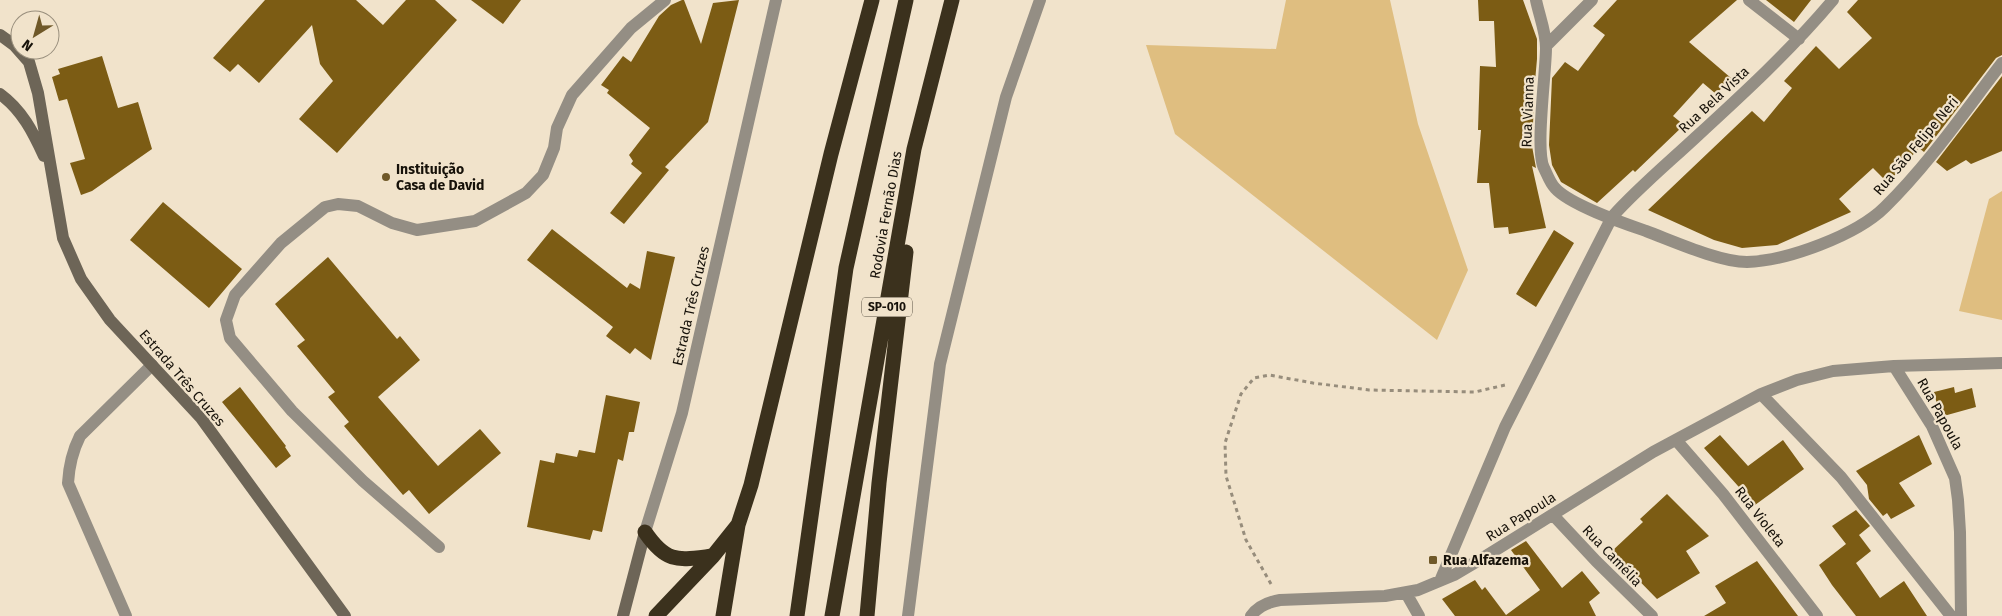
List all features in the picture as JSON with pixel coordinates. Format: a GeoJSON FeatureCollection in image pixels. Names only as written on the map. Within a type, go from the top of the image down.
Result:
{"type":"FeatureCollection","features":[{"type":"Feature","properties":{"kind":"highway"},"geometry":{"type":"LineString","coordinates":[[723,616],[738,525],[758,456],[831,154],[872,0]]}},
{"type":"Feature","properties":{"kind":"highway","name":"Rodovia Fernão Dias"},"geometry":{"type":"LineString","coordinates":[[796,616],[846,268],[906,0]]}},
{"type":"Feature","properties":{"kind":"highway","name":"Rodovia Fernão Dias"},"geometry":{"type":"LineString","coordinates":[[832,616],[912,158],[952,0]]}},
{"type":"Feature","properties":{"kind":"highway"},"geometry":{"type":"LineString","coordinates":[[867,616],[879,483],[920,127]]}},
{"type":"Feature","properties":{"kind":"highway"},"geometry":{"type":"LineString","coordinates":[[656,616],[714,556],[738,525]]}},
{"type":"Feature","properties":{"kind":"highway"},"geometry":{"type":"LineString","coordinates":[[645,532],[655,547],[666,555],[683,559],[714,556]]}},
{"type":"Feature","properties":{"kind":"street"},"geometry":{"type":"LineString","coordinates":[[439,546],[363,481],[292,411],[230,338],[226,320],[235,295],[281,243],[325,207],[338,204],[358,206],[392,223],[417,230],[475,220],[526,194],[542,175],[554,148],[558,128],[572,95],[631,28],[665,0]]}},
{"type":"Feature","properties":{"kind":"street"},"geometry":{"type":"LineString","coordinates":[[908,616],[940,364],[1006,97],[1040,0]]}},
{"type":"Feature","properties":{"kind":"street","name":"Rua Vianna"},"geometry":{"type":"LineString","coordinates":[[1536,0],[1547,45],[1541,144],[1542,166],[1555,188],[1572,202],[1612,217]]}},
{"type":"Feature","properties":{"kind":"street"},"geometry":{"type":"LineString","coordinates":[[1547,45],[1592,0]]}},
{"type":"Feature","properties":{"kind":"street"},"geometry":{"type":"LineString","coordinates":[[1749,0],[1799,39]]}},
{"type":"Feature","properties":{"kind":"street","name":"Rua Bela Vista"},"geometry":{"type":"LineString","coordinates":[[1612,217],[1632,195],[1712,123],[1799,39],[1833,0]]}},
{"type":"Feature","properties":{"kind":"street","name":"Estrada Três Cruzes"},"geometry":{"type":"LineString","coordinates":[[623,616],[645,532],[682,412],[773,1]]}},
{"type":"Feature","properties":{"kind":"street","name":"Estrada Três Cruzes"},"geometry":{"type":"LineString","coordinates":[[0,36],[14,45],[29,62],[38,93],[62,238],[82,279],[110,320],[201,418],[343,615]]}},
{"type":"Feature","properties":{"kind":"street","name":"Rua São Felipe Neri"},"geometry":{"type":"LineString","coordinates":[[1612,217],[1720,257],[1746,262],[1782,257],[1822,244],[1854,229],[1884,208],[1921,167],[2002,63]]}},
{"type":"Feature","properties":{"kind":"street","name":"Estrada Três Cruzes"},"geometry":{"type":"LineString","coordinates":[[0,94],[12,103],[30,127],[50,167]]}},
{"type":"Feature","properties":{"kind":"street"},"geometry":{"type":"LineString","coordinates":[[1440,581],[1505,427],[1612,217]]}},
{"type":"Feature","properties":{"kind":"street"},"geometry":{"type":"LineString","coordinates":[[1894,366],[2002,363]]}},
{"type":"Feature","properties":{"kind":"street"},"geometry":{"type":"LineString","coordinates":[[126,616],[68,483],[69,466],[73,450],[80,436],[152,365]]}},
{"type":"Feature","properties":{"kind":"street","name":"Rua Papoula"},"geometry":{"type":"LineString","coordinates":[[1251,616],[1260,607],[1269,602],[1280,600],[1406,594],[1418,590],[1440,581],[1486,556],[1616,474],[1761,394],[1797,380],[1832,371],[1894,366],[1932,426],[1955,478],[1960,524],[1960,616]]}},
{"type":"Feature","properties":{"kind":"street"},"geometry":{"type":"LineString","coordinates":[[1761,394],[1841,477],[1951,616]]}},
{"type":"Feature","properties":{"kind":"street","name":"Rua Violeta"},"geometry":{"type":"LineString","coordinates":[[1676,440],[1723,494],[1817,616]]}},
{"type":"Feature","properties":{"kind":"street","name":"Rua Camélia"},"geometry":{"type":"LineString","coordinates":[[1553,515],[1652,616]]}},
{"type":"Feature","properties":{"kind":"street"},"geometry":{"type":"LineString","coordinates":[[1406,594],[1419,616]]}},
{"type":"Feature","properties":{"kind":"path"},"geometry":{"type":"LineString","coordinates":[[1280,600],[1246,540],[1226,476],[1225,444],[1241,394],[1254,378],[1270,375],[1312,383],[1369,390],[1475,392],[1530,380]]}},
{"type":"Feature","properties":{"kind":"shaded area"},"geometry":{"type":"Polygon","coordinates":[[[1286,0],[1390,0],[1418,124],[1468,270],[1437,340],[1175,134],[1146,45],[1276,49],[1286,0]]]}},
{"type":"Feature","properties":{"kind":"shaded area"},"geometry":{"type":"Polygon","coordinates":[[[2002,191],[2002,320],[1959,311],[1989,199],[2002,191]]]}},
{"type":"Feature","properties":{"kind":"building"},"geometry":{"type":"Polygon","coordinates":[[[265,0],[356,0],[383,25],[406,0],[435,0],[457,20],[337,153],[299,119],[333,81],[320,64],[312,25],[259,83],[238,64],[230,72],[213,58],[265,0]]]}},
{"type":"Feature","properties":{"kind":"building"},"geometry":{"type":"Polygon","coordinates":[[[471,0],[521,0],[503,24],[471,0]]]}},
{"type":"Feature","properties":{"kind":"building"},"geometry":{"type":"Polygon","coordinates":[[[684,0],[701,44],[713,3],[739,0],[708,122],[665,167],[669,170],[624,224],[610,213],[642,173],[631,164],[633,161],[629,155],[650,128],[607,93],[609,90],[601,85],[623,56],[631,62],[659,16],[671,5],[684,0]]]}},
{"type":"Feature","properties":{"kind":"building"},"geometry":{"type":"Polygon","coordinates":[[[1478,0],[1523,0],[1537,39],[1532,146],[1536,168],[1532,166],[1546,228],[1509,234],[1508,227],[1494,228],[1489,183],[1477,183],[1481,130],[1478,130],[1480,66],[1496,67],[1494,21],[1479,21],[1478,0]]]}},
{"type":"Feature","properties":{"kind":"building"},"geometry":{"type":"Polygon","coordinates":[[[1617,0],[1737,0],[1689,42],[1731,78],[1716,94],[1703,83],[1673,116],[1684,125],[1635,172],[1633,170],[1597,203],[1561,182],[1552,165],[1549,145],[1552,78],[1565,62],[1578,71],[1605,35],[1593,26],[1617,0]]]}},
{"type":"Feature","properties":{"kind":"building"},"geometry":{"type":"Polygon","coordinates":[[[1766,0],[1811,0],[1794,22],[1766,0]]]}},
{"type":"Feature","properties":{"kind":"building"},"geometry":{"type":"Polygon","coordinates":[[[1858,0],[2002,0],[2002,55],[1996,58],[1924,152],[1919,148],[1888,183],[1873,168],[1839,199],[1851,212],[1777,245],[1742,248],[1714,240],[1648,210],[1752,111],[1764,122],[1792,88],[1784,81],[1816,46],[1839,69],[1872,38],[1847,12],[1858,0]]]}},
{"type":"Feature","properties":{"kind":"building"},"geometry":{"type":"Polygon","coordinates":[[[102,56],[118,108],[138,102],[152,149],[92,191],[81,195],[70,163],[85,159],[67,99],[59,101],[52,77],[60,74],[58,69],[102,56]]]}},
{"type":"Feature","properties":{"kind":"building"},"geometry":{"type":"Polygon","coordinates":[[[2002,76],[2002,151],[1971,164],[1966,160],[1947,171],[1936,162],[2002,76]]]}},
{"type":"Feature","properties":{"kind":"building"},"geometry":{"type":"Polygon","coordinates":[[[163,202],[242,269],[209,308],[130,240],[163,202]]]}},
{"type":"Feature","properties":{"kind":"building"},"geometry":{"type":"Polygon","coordinates":[[[552,229],[627,288],[630,283],[640,289],[647,251],[675,257],[651,360],[635,348],[630,354],[606,336],[613,327],[527,260],[552,229]]]}},
{"type":"Feature","properties":{"kind":"building"},"geometry":{"type":"Polygon","coordinates":[[[1554,230],[1574,243],[1536,307],[1516,294],[1554,230]]]}},
{"type":"Feature","properties":{"kind":"building"},"geometry":{"type":"Polygon","coordinates":[[[328,257],[397,339],[400,336],[420,360],[378,397],[438,466],[480,429],[501,453],[429,514],[409,490],[403,495],[344,426],[349,422],[328,397],[335,392],[297,346],[305,340],[275,304],[328,257]]]}},
{"type":"Feature","properties":{"kind":"building"},"geometry":{"type":"Polygon","coordinates":[[[240,387],[286,446],[291,456],[276,468],[222,402],[240,387]]]}},
{"type":"Feature","properties":{"kind":"building"},"geometry":{"type":"Polygon","coordinates":[[[1954,387],[1955,393],[1972,388],[1976,407],[1940,417],[1934,392],[1954,387]]]}},
{"type":"Feature","properties":{"kind":"building"},"geometry":{"type":"Polygon","coordinates":[[[606,395],[640,402],[634,432],[629,432],[623,461],[618,459],[602,532],[593,530],[590,540],[527,527],[540,460],[554,463],[556,453],[577,457],[579,450],[595,453],[606,395]]]}},
{"type":"Feature","properties":{"kind":"building"},"geometry":{"type":"Polygon","coordinates":[[[1720,435],[1748,466],[1783,440],[1804,469],[1755,505],[1704,448],[1720,435]]]}},
{"type":"Feature","properties":{"kind":"building"},"geometry":{"type":"Polygon","coordinates":[[[1919,435],[1932,464],[1899,483],[1915,506],[1891,519],[1887,513],[1883,516],[1869,499],[1867,485],[1856,471],[1919,435]]]}},
{"type":"Feature","properties":{"kind":"building"},"geometry":{"type":"Polygon","coordinates":[[[1667,494],[1709,536],[1686,551],[1700,573],[1657,599],[1611,552],[1643,522],[1640,519],[1667,494]]]}},
{"type":"Feature","properties":{"kind":"building"},"geometry":{"type":"Polygon","coordinates":[[[1856,510],[1870,526],[1859,535],[1871,551],[1856,563],[1880,598],[1904,581],[1927,616],[1856,616],[1832,585],[1819,565],[1846,544],[1832,526],[1856,510]]]}},
{"type":"Feature","properties":{"kind":"building"},"geometry":{"type":"Polygon","coordinates":[[[1526,541],[1562,588],[1582,571],[1600,593],[1589,602],[1596,616],[1455,616],[1442,599],[1475,580],[1482,590],[1485,587],[1506,615],[1540,590],[1511,550],[1526,541]]]}},
{"type":"Feature","properties":{"kind":"building"},"geometry":{"type":"Polygon","coordinates":[[[1757,561],[1798,616],[1704,616],[1726,603],[1715,586],[1757,561]]]}},
{"type":"Feature","properties":{"kind":"place","name":"Instituição Casa de David"},"geometry":{"type":"Point","coordinates":[386,177]}},
{"type":"Feature","properties":{"kind":"place","name":"Rua Alfazema"},"geometry":{"type":"Point","coordinates":[1433,560]}}]}
